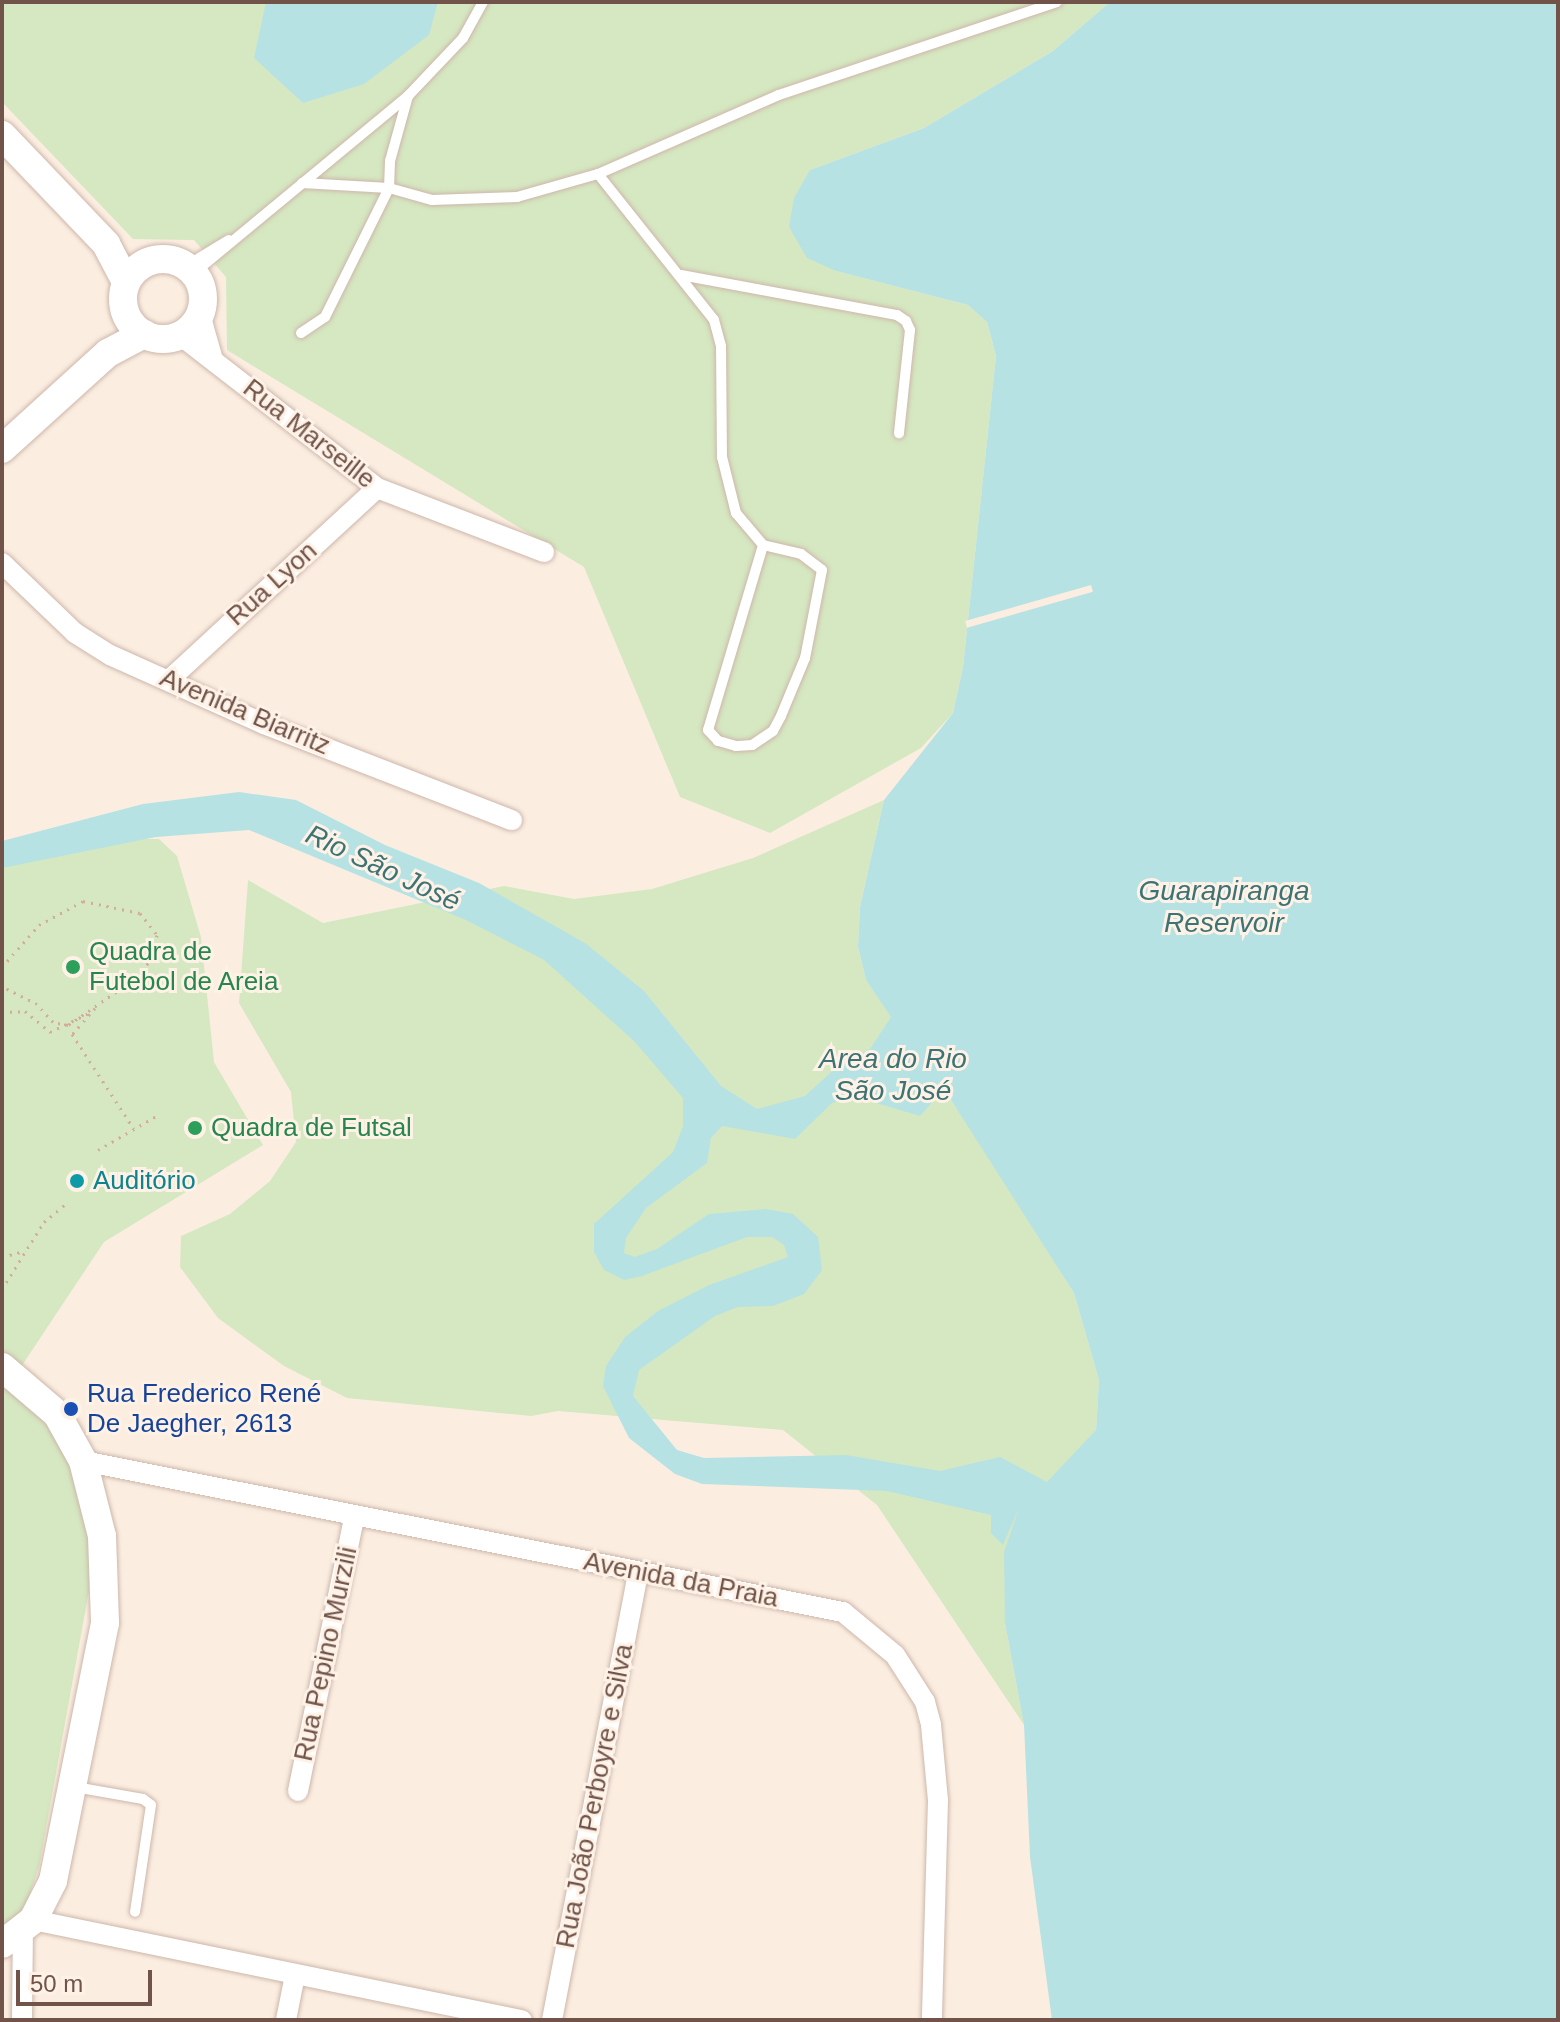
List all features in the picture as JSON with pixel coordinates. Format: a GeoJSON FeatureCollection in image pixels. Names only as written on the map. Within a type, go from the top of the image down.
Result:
{"type":"FeatureCollection","features":[{"type":"Feature","properties":{"kind":"main road"},"geometry":{"type":"LineString","coordinates":[[2,135],[106,244],[126,282],[136,326]]}},
{"type":"Feature","properties":{"kind":"main road"},"geometry":{"type":"LineString","coordinates":[[106,244],[149,261],[168,259],[190,270],[203,300],[200,314],[180,335],[136,326]]}},
{"type":"Feature","properties":{"kind":"main road"},"geometry":{"type":"LineString","coordinates":[[126,282],[149,261]]}},
{"type":"Feature","properties":{"kind":"main road"},"geometry":{"type":"LineString","coordinates":[[2,449],[136,326]]}},
{"type":"Feature","properties":{"kind":"main road"},"geometry":{"type":"LineString","coordinates":[[2,1367],[57,1414],[83,1461],[102,1536],[105,1623],[75,1787],[53,1881],[19,1931]]}},
{"type":"Feature","properties":{"kind":"street"},"geometry":{"type":"LineString","coordinates":[[200,314],[213,360]]}},
{"type":"Feature","properties":{"kind":"street","name":"Rua Marseille"},"geometry":{"type":"LineString","coordinates":[[180,335],[377,488],[544,552]]}},
{"type":"Feature","properties":{"kind":"street","name":"Rua Lyon"},"geometry":{"type":"LineString","coordinates":[[169,680],[377,488]]}},
{"type":"Feature","properties":{"kind":"street","name":"Avenida Biarritz"},"geometry":{"type":"LineString","coordinates":[[2,563],[75,633],[110,655],[264,724],[512,820]]}},
{"type":"Feature","properties":{"kind":"street","name":"Avenida da Praia"},"geometry":{"type":"LineString","coordinates":[[83,1461],[843,1612],[895,1655],[912,1678],[931,1725],[938,1800],[932,2020]]}},
{"type":"Feature","properties":{"kind":"street","name":"Rua Pepino Murzili"},"geometry":{"type":"LineString","coordinates":[[298,1791],[354,1517]]}},
{"type":"Feature","properties":{"kind":"street","name":"Rua João Perboyre e Silva"},"geometry":{"type":"LineString","coordinates":[[552,2020],[638,1572]]}},
{"type":"Feature","properties":{"kind":"street"},"geometry":{"type":"LineString","coordinates":[[22,2020],[19,1931],[295,1975],[522,2020]]}},
{"type":"Feature","properties":{"kind":"street"},"geometry":{"type":"LineString","coordinates":[[286,2020],[295,1975]]}},
{"type":"Feature","properties":{"kind":"lane"},"geometry":{"type":"LineString","coordinates":[[190,270],[238,235],[408,96],[463,38],[483,2]]}},
{"type":"Feature","properties":{"kind":"lane"},"geometry":{"type":"LineString","coordinates":[[302,183],[389,188],[432,200],[477,201],[517,197],[598,174],[779,95],[1057,2]]}},
{"type":"Feature","properties":{"kind":"lane"},"geometry":{"type":"LineString","coordinates":[[301,333],[325,317],[389,188],[390,161],[408,96]]}},
{"type":"Feature","properties":{"kind":"lane"},"geometry":{"type":"LineString","coordinates":[[598,174],[714,320],[721,346],[722,457],[736,513],[763,545],[801,554],[822,570],[805,658],[781,716],[773,731],[752,745],[736,746],[718,741],[708,730],[763,545]]}},
{"type":"Feature","properties":{"kind":"lane"},"geometry":{"type":"LineString","coordinates":[[681,275],[897,315],[906,321],[909,340],[899,433]]}},
{"type":"Feature","properties":{"kind":"lane"},"geometry":{"type":"LineString","coordinates":[[75,1787],[143,1799],[151,1805],[135,1912]]}},
{"type":"Feature","properties":{"kind":"path"},"geometry":{"type":"LineString","coordinates":[[2,967],[39,925],[83,901],[140,913],[157,935],[148,963],[136,978],[68,1025],[53,1022],[37,1004],[2,986]]}},
{"type":"Feature","properties":{"kind":"path"},"geometry":{"type":"LineString","coordinates":[[2,1012],[25,1011],[50,1032],[69,1027],[96,1008],[72,1034],[134,1129]]}},
{"type":"Feature","properties":{"kind":"path"},"geometry":{"type":"LineString","coordinates":[[98,1150],[158,1115]]}},
{"type":"Feature","properties":{"kind":"path"},"geometry":{"type":"LineString","coordinates":[[2,1289],[50,1215],[68,1202]]}},
{"type":"Feature","properties":{"kind":"path"},"geometry":{"type":"LineString","coordinates":[[2,1257],[25,1251]]}},
{"type":"Feature","properties":{"kind":"green space"},"geometry":{"type":"Polygon","coordinates":[[[2,2],[1110,2],[1053,51],[924,128],[810,170],[836,271],[968,305],[987,322],[996,356],[963,667],[953,713],[921,748],[770,833],[680,797],[584,567],[227,350],[226,277],[194,240],[133,239],[2,102],[2,2]]]}},
{"type":"Feature","properties":{"kind":"green space"},"geometry":{"type":"Polygon","coordinates":[[[884,800],[860,907],[858,947],[866,980],[986,1150],[1074,1293],[1099,1380],[1096,1430],[1074,1457],[1005,1623],[1024,1725],[877,1505],[783,1430],[558,1411],[531,1416],[347,1398],[284,1366],[218,1318],[180,1267],[181,1236],[230,1214],[270,1181],[296,1142],[291,1092],[239,1003],[248,880],[323,923],[504,886],[574,899],[652,889],[753,858],[884,800]]]}},
{"type":"Feature","properties":{"kind":"green space"},"geometry":{"type":"Polygon","coordinates":[[[125,839],[159,839],[177,856],[201,937],[214,1062],[263,1145],[104,1242],[17,1373],[2,1361],[2,863],[125,839]]]}},
{"type":"Feature","properties":{"kind":"green space"},"geometry":{"type":"Polygon","coordinates":[[[2,1379],[50,1420],[90,1499],[90,1585],[39,1867],[23,1914],[2,1927],[2,1379]]]}},
{"type":"Feature","properties":{"kind":"water"},"geometry":{"type":"Polygon","coordinates":[[[266,2],[438,2],[429,35],[364,84],[303,103],[254,58],[266,2]]]}},
{"type":"Feature","properties":{"kind":"water","name":"Guarapiranga Reservoir"},"geometry":{"type":"Polygon","coordinates":[[[1110,2],[1558,2],[1558,2020],[1052,2020],[1030,1857],[1024,1725],[1005,1623],[1004,1552],[1019,1508],[1003,1545],[991,1533],[991,1515],[887,1491],[702,1484],[675,1474],[629,1438],[603,1386],[606,1366],[625,1337],[658,1311],[709,1285],[788,1257],[784,1245],[772,1237],[747,1237],[642,1276],[624,1280],[604,1270],[594,1252],[594,1224],[673,1152],[683,1126],[683,1098],[634,1041],[544,960],[466,920],[249,830],[156,837],[2,868],[2,841],[143,804],[239,792],[296,800],[385,845],[479,883],[585,943],[644,991],[721,1086],[757,1109],[805,1096],[839,1065],[870,1049],[891,1017],[866,980],[858,947],[860,907],[884,800],[953,713],[963,667],[996,356],[987,322],[968,305],[836,271],[807,258],[789,227],[794,198],[810,170],[924,128],[1053,51],[1110,2]],[[944,1089],[920,1116],[856,1097],[832,1103],[795,1139],[722,1126],[711,1138],[707,1163],[646,1208],[626,1238],[624,1253],[635,1257],[657,1249],[709,1214],[766,1209],[793,1214],[818,1237],[822,1270],[804,1294],[773,1306],[738,1307],[715,1316],[639,1370],[633,1396],[677,1450],[704,1458],[846,1455],[940,1471],[1000,1457],[1047,1482],[1096,1430],[1099,1380],[1074,1293],[944,1089]]]}},
{"type":"Feature","properties":{"kind":"pier"},"geometry":{"type":"Polygon","coordinates":[[[1091,585],[1093,592],[967,628],[965,621],[1091,585]]]}},
{"type":"Feature","properties":{"kind":"place","name":"Quadra de Futebol de Areia"},"geometry":{"type":"Point","coordinates":[73,967]}},
{"type":"Feature","properties":{"kind":"place","name":"Quadra de Futsal"},"geometry":{"type":"Point","coordinates":[195,1128]}},
{"type":"Feature","properties":{"kind":"place","name":"Auditório"},"geometry":{"type":"Point","coordinates":[77,1181]}},
{"type":"Feature","properties":{"kind":"place","name":"Rua Frederico René De Jaegher, 2613"},"geometry":{"type":"Point","coordinates":[71,1409]}},
{"type":"Feature","properties":{"kind":"water label","name":"Rio São José"},"geometry":{"type":"Point","coordinates":[383,868]}},
{"type":"Feature","properties":{"kind":"water label","name":"Area do Rio São José"},"geometry":{"type":"Point","coordinates":[893,1075]}}]}
